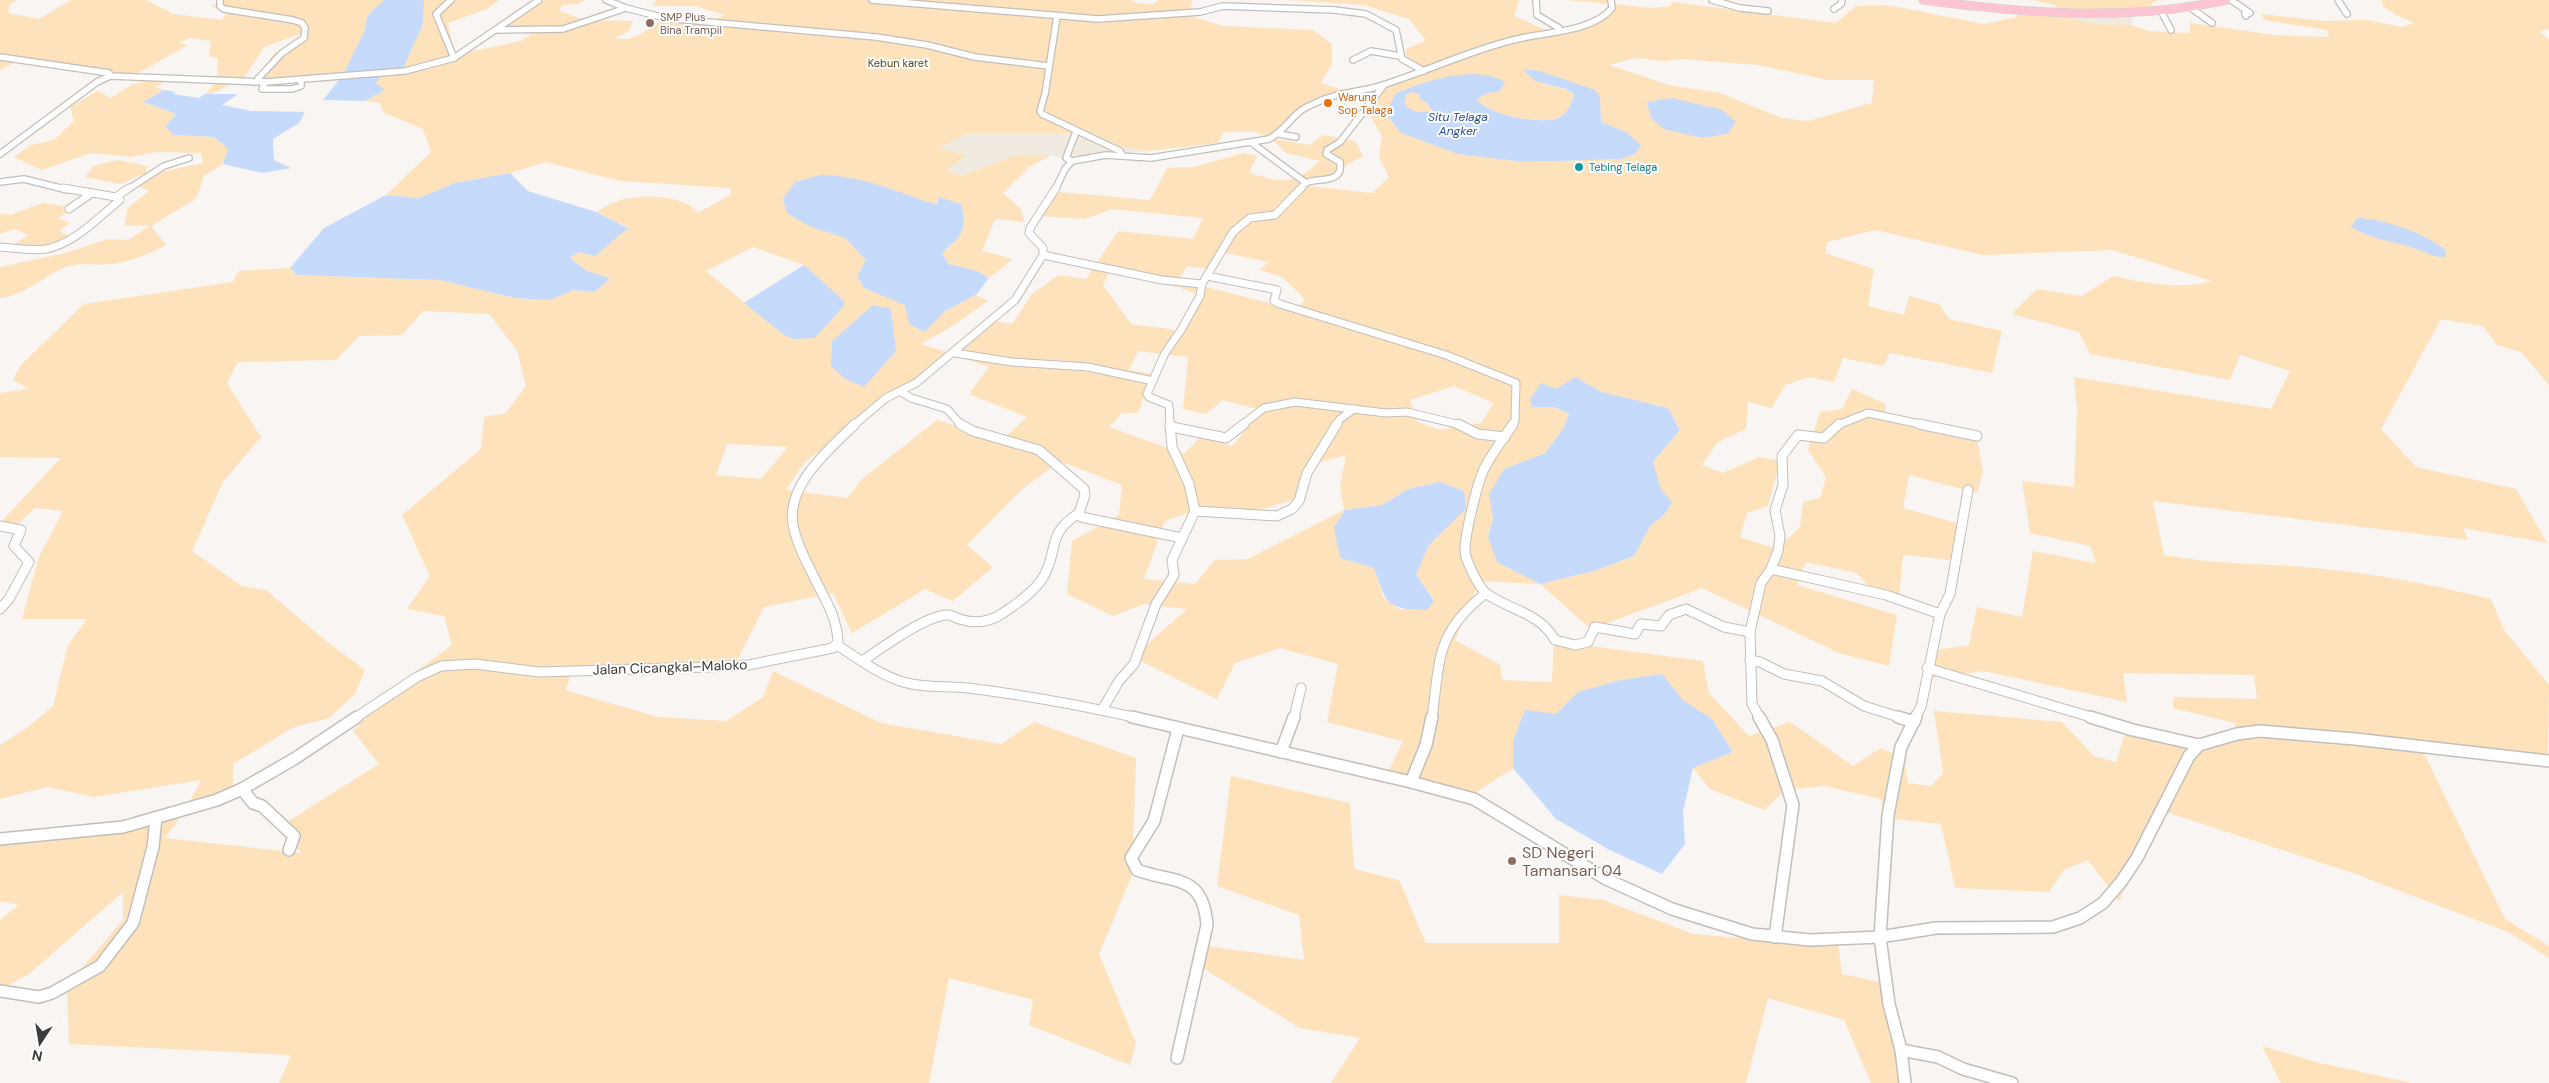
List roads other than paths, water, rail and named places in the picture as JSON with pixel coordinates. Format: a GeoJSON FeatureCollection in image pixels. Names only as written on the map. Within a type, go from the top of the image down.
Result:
{"type":"FeatureCollection","features":[{"type":"Feature","properties":{"kind":"main road"},"geometry":{"type":"LineString","coordinates":[[1923,0],[2079,14],[2162,11],[2191,8],[2226,0]]}},
{"type":"Feature","properties":{"kind":"street"},"geometry":{"type":"LineString","coordinates":[[220,0],[220,6],[224,9],[302,22],[306,28],[304,38],[282,53],[255,82]]}},
{"type":"Feature","properties":{"kind":"street"},"geometry":{"type":"LineString","coordinates":[[451,0],[436,14],[454,58]]}},
{"type":"Feature","properties":{"kind":"street"},"geometry":{"type":"LineString","coordinates":[[0,154],[97,82],[110,76],[265,82],[262,89],[292,89],[301,86],[301,80],[405,72],[454,58],[498,30],[539,0]]}},
{"type":"Feature","properties":{"kind":"street"},"geometry":{"type":"LineString","coordinates":[[606,0],[626,8],[674,19],[876,37],[927,45],[975,57],[1048,66]]}},
{"type":"Feature","properties":{"kind":"street"},"geometry":{"type":"LineString","coordinates":[[872,0],[1098,19],[1200,12],[1223,6],[1350,11],[1375,18],[1396,30],[1400,56]]}},
{"type":"Feature","properties":{"kind":"street"},"geometry":{"type":"LineString","coordinates":[[1536,0],[1534,4],[1538,16],[1544,22],[1559,28]]}},
{"type":"Feature","properties":{"kind":"street"},"geometry":{"type":"LineString","coordinates":[[1611,0],[1612,8],[1598,21],[1590,25],[1559,28],[1489,46],[1384,85],[1341,93],[1321,100],[1298,112],[1279,134],[1269,140],[1151,158],[1122,155],[1093,156],[1072,161],[1065,169],[1053,195],[1030,228],[1029,233],[1043,248],[1043,255],[1015,300],[955,353],[901,392],[886,398],[865,414],[816,463],[802,485],[793,505],[793,524],[799,544],[837,624],[837,645],[893,677],[922,686],[970,688],[1016,694],[1102,710],[1411,782],[1474,799],[1510,819],[1580,864],[1672,909],[1752,934],[1810,940],[1880,937],[1936,928],[2053,927],[2066,925],[2085,916],[2108,899],[2129,871],[2182,767],[2199,745]]}},
{"type":"Feature","properties":{"kind":"street"},"geometry":{"type":"LineString","coordinates":[[1712,0],[1740,8],[1768,11]]}},
{"type":"Feature","properties":{"kind":"street"},"geometry":{"type":"LineString","coordinates":[[1834,9],[1842,4],[1842,0]]}},
{"type":"Feature","properties":{"kind":"street"},"geometry":{"type":"LineString","coordinates":[[2196,0],[2208,5]]}},
{"type":"Feature","properties":{"kind":"street"},"geometry":{"type":"LineString","coordinates":[[2231,0],[2250,13],[2245,14],[2246,16]]}},
{"type":"Feature","properties":{"kind":"street"},"geometry":{"type":"LineString","coordinates":[[2338,0],[2347,14]]}},
{"type":"Feature","properties":{"kind":"street"},"geometry":{"type":"LineString","coordinates":[[498,30],[540,31],[563,29],[626,8]]}},
{"type":"Feature","properties":{"kind":"street"},"geometry":{"type":"LineString","coordinates":[[2191,8],[2212,23]]}},
{"type":"Feature","properties":{"kind":"street"},"geometry":{"type":"LineString","coordinates":[[2162,11],[2171,30]]}},
{"type":"Feature","properties":{"kind":"street"},"geometry":{"type":"LineString","coordinates":[[1057,16],[1045,94],[1040,111],[1042,114],[1076,132],[1120,151],[1122,155]]}},
{"type":"Feature","properties":{"kind":"street"},"geometry":{"type":"LineString","coordinates":[[1353,60],[1371,51],[1400,56],[1408,64],[1424,71]]}},
{"type":"Feature","properties":{"kind":"street"},"geometry":{"type":"LineString","coordinates":[[0,57],[110,73],[110,76]]}},
{"type":"Feature","properties":{"kind":"street"},"geometry":{"type":"LineString","coordinates":[[1102,710],[1119,681],[1134,664],[1156,604],[1174,575],[1172,560],[1196,511],[1189,484],[1172,447],[1169,405],[1149,398],[1147,394],[1165,353],[1181,330],[1200,296],[1204,280],[1233,232],[1250,218],[1276,215],[1306,183],[1328,180],[1337,175],[1341,168],[1340,162],[1326,154],[1327,150],[1340,142],[1384,85]]}},
{"type":"Feature","properties":{"kind":"street"},"geometry":{"type":"LineString","coordinates":[[1072,161],[1066,158],[1076,132]]}},
{"type":"Feature","properties":{"kind":"street"},"geometry":{"type":"LineString","coordinates":[[1279,134],[1296,136]]}},
{"type":"Feature","properties":{"kind":"street"},"geometry":{"type":"LineString","coordinates":[[1252,143],[1268,156],[1288,167],[1306,183]]}},
{"type":"Feature","properties":{"kind":"street"},"geometry":{"type":"LineString","coordinates":[[116,197],[164,166],[189,158]]}},
{"type":"Feature","properties":{"kind":"street"},"geometry":{"type":"LineString","coordinates":[[0,182],[24,179],[116,197],[120,200],[103,215],[56,246],[48,249],[0,247]]}},
{"type":"Feature","properties":{"kind":"street"},"geometry":{"type":"LineString","coordinates":[[69,209],[92,193]]}},
{"type":"Feature","properties":{"kind":"street"},"geometry":{"type":"LineString","coordinates":[[103,215],[113,217]]}},
{"type":"Feature","properties":{"kind":"street"},"geometry":{"type":"LineString","coordinates":[[1043,255],[1162,280],[1204,280],[1243,283],[1277,290],[1274,301],[1280,305],[1314,312],[1478,365],[1516,383],[1515,421],[1484,468],[1466,540],[1465,551],[1474,575],[1486,593],[1535,618],[1549,629],[1555,640],[1575,645],[1588,642],[1595,627],[1635,634],[1641,624],[1661,626],[1669,615],[1686,608],[1724,627],[1750,632]]}},
{"type":"Feature","properties":{"kind":"street"},"geometry":{"type":"LineString","coordinates":[[955,353],[1012,362],[1088,367],[1153,381]]}},
{"type":"Feature","properties":{"kind":"street"},"geometry":{"type":"LineString","coordinates":[[864,660],[909,629],[948,615],[968,622],[990,621],[1028,595],[1044,575],[1056,532],[1064,522],[1079,513],[1085,494],[1084,489],[1038,450],[962,426],[947,409],[911,398],[901,392]]}},
{"type":"Feature","properties":{"kind":"street"},"geometry":{"type":"LineString","coordinates":[[1172,427],[1226,438],[1264,408],[1294,402],[1386,413],[1406,412],[1459,424],[1478,434],[1505,436]]}},
{"type":"Feature","properties":{"kind":"street"},"geometry":{"type":"LineString","coordinates":[[1196,511],[1277,516],[1292,509],[1299,501],[1307,473],[1324,444],[1340,419],[1354,409]]}},
{"type":"Feature","properties":{"kind":"street"},"geometry":{"type":"LineString","coordinates":[[1776,937],[1794,806],[1772,740],[1752,704],[1750,632],[1761,583],[1771,568],[1778,551],[1780,536],[1775,510],[1781,498],[1783,485],[1782,456],[1798,435],[1824,438],[1833,432],[1840,423],[1868,413],[1977,436]]}},
{"type":"Feature","properties":{"kind":"street"},"geometry":{"type":"LineString","coordinates":[[1905,1083],[1900,1050],[1889,1004],[1880,937],[1888,815],[1901,746],[1921,707],[1940,614],[1950,594],[1968,490]]}},
{"type":"Feature","properties":{"kind":"street"},"geometry":{"type":"LineString","coordinates":[[1079,513],[1081,517],[1182,538]]}},
{"type":"Feature","properties":{"kind":"street"},"geometry":{"type":"LineString","coordinates":[[0,526],[21,530],[14,546],[29,562],[9,599],[0,609]]}},
{"type":"Feature","properties":{"kind":"street"},"geometry":{"type":"LineString","coordinates":[[1771,568],[1886,595],[1940,614]]}},
{"type":"Feature","properties":{"kind":"street"},"geometry":{"type":"LineString","coordinates":[[1411,782],[1428,739],[1438,688],[1440,651],[1452,627],[1486,593]]}},
{"type":"Feature","properties":{"kind":"street","name":"Jalan Cicangkal–Maloko"},"geometry":{"type":"LineString","coordinates":[[0,838],[97,830],[156,818],[217,800],[242,789],[294,760],[416,677],[441,666],[475,664],[539,672],[748,665],[837,645]]}},
{"type":"Feature","properties":{"kind":"street"},"geometry":{"type":"LineString","coordinates":[[1750,660],[1760,662],[1784,674],[1822,682],[1864,706],[1914,722]]}},
{"type":"Feature","properties":{"kind":"street"},"geometry":{"type":"LineString","coordinates":[[1928,668],[2133,730],[2199,745],[2237,734],[2260,731],[2355,739],[2549,761]]}},
{"type":"Feature","properties":{"kind":"street"},"geometry":{"type":"LineString","coordinates":[[1281,752],[1292,728],[1301,688]]}},
{"type":"Feature","properties":{"kind":"street"},"geometry":{"type":"LineString","coordinates":[[1177,1058],[1207,925],[1207,907],[1201,892],[1188,885],[1152,877],[1137,870],[1131,858],[1154,821],[1178,729]]}},
{"type":"Feature","properties":{"kind":"street"},"geometry":{"type":"LineString","coordinates":[[242,789],[253,803],[262,806],[294,836],[289,850]]}},
{"type":"Feature","properties":{"kind":"street"},"geometry":{"type":"LineString","coordinates":[[0,991],[39,997],[52,993],[100,966],[133,923],[153,847],[156,818]]}},
{"type":"Feature","properties":{"kind":"street"},"geometry":{"type":"LineString","coordinates":[[1900,1050],[1938,1057],[1963,1069],[2012,1083]]}},
{"type":"Feature","properties":{"kind":"water"},"geometry":{"type":"Polygon","coordinates":[[[384,0],[424,0],[423,24],[402,71],[384,72],[376,83],[385,90],[365,101],[323,100],[343,75],[364,32],[368,15],[384,0]]]}},
{"type":"Feature","properties":{"kind":"water","name":"Situ Telaga Angker"},"geometry":{"type":"Polygon","coordinates":[[[1523,69],[1540,71],[1595,90],[1600,97],[1601,122],[1626,132],[1641,145],[1635,154],[1621,159],[1524,162],[1458,154],[1401,133],[1386,114],[1395,94],[1420,84],[1450,76],[1480,74],[1505,82],[1500,91],[1487,93],[1477,99],[1482,105],[1492,110],[1516,117],[1542,120],[1563,115],[1569,107],[1574,94],[1566,89],[1535,81],[1523,69]],[[1412,92],[1407,94],[1404,103],[1416,112],[1432,111],[1427,103],[1419,99],[1420,94],[1412,92]]]}},
{"type":"Feature","properties":{"kind":"water"},"geometry":{"type":"Polygon","coordinates":[[[164,90],[176,92],[173,94],[199,98],[205,94],[238,94],[222,105],[251,111],[305,112],[299,123],[273,139],[274,160],[291,168],[263,173],[223,164],[228,149],[214,137],[174,135],[165,127],[176,114],[143,102],[164,90]]]}},
{"type":"Feature","properties":{"kind":"water"},"geometry":{"type":"Polygon","coordinates":[[[1673,98],[1722,110],[1736,122],[1727,134],[1702,138],[1664,129],[1651,118],[1647,102],[1673,98]]]}},
{"type":"Feature","properties":{"kind":"water"},"geometry":{"type":"Polygon","coordinates":[[[510,173],[528,191],[596,212],[628,228],[595,256],[578,252],[570,258],[587,271],[610,278],[595,292],[574,290],[550,300],[514,298],[440,280],[297,275],[290,268],[324,228],[386,195],[419,198],[455,183],[510,173]]]}},
{"type":"Feature","properties":{"kind":"water"},"geometry":{"type":"Polygon","coordinates":[[[821,175],[865,181],[926,202],[938,204],[938,197],[961,204],[964,221],[962,232],[942,253],[949,264],[977,271],[989,278],[976,295],[945,311],[925,332],[909,324],[905,305],[864,288],[857,276],[866,260],[845,238],[811,227],[787,213],[783,199],[795,182],[821,175]]]}},
{"type":"Feature","properties":{"kind":"water"},"geometry":{"type":"Polygon","coordinates":[[[2357,218],[2391,224],[2417,233],[2446,251],[2446,257],[2434,256],[2417,249],[2375,238],[2359,231],[2351,227],[2357,218]]]}},
{"type":"Feature","properties":{"kind":"water"},"geometry":{"type":"Polygon","coordinates":[[[804,265],[844,301],[844,306],[815,338],[793,339],[784,335],[744,303],[804,265]]]}},
{"type":"Feature","properties":{"kind":"water"},"geometry":{"type":"Polygon","coordinates":[[[873,305],[891,309],[896,351],[864,387],[845,379],[831,366],[832,341],[873,305]]]}},
{"type":"Feature","properties":{"kind":"water"},"geometry":{"type":"Polygon","coordinates":[[[1575,377],[1602,392],[1668,408],[1680,430],[1653,462],[1661,490],[1672,502],[1665,514],[1650,526],[1634,556],[1594,571],[1540,584],[1497,562],[1488,537],[1493,518],[1489,494],[1504,469],[1545,453],[1563,429],[1569,414],[1554,407],[1532,407],[1530,399],[1541,383],[1556,389],[1575,377]]]}},
{"type":"Feature","properties":{"kind":"water"},"geometry":{"type":"Polygon","coordinates":[[[1440,482],[1464,491],[1466,509],[1429,545],[1416,574],[1434,601],[1427,610],[1396,606],[1386,597],[1374,568],[1340,558],[1334,527],[1345,510],[1382,505],[1408,489],[1440,482]]]}},
{"type":"Feature","properties":{"kind":"water"},"geometry":{"type":"Polygon","coordinates":[[[1662,674],[1683,700],[1712,719],[1733,752],[1693,768],[1683,811],[1685,844],[1662,874],[1610,850],[1556,819],[1513,768],[1513,741],[1525,710],[1556,714],[1578,692],[1621,680],[1662,674]]]}},
{"type":"Feature","properties":{"kind":"place","name":"SMP Plus Bina Trampil"},"geometry":{"type":"Point","coordinates":[650,23]}},
{"type":"Feature","properties":{"kind":"place","name":"Warung Sop Talaga"},"geometry":{"type":"Point","coordinates":[1328,103]}},
{"type":"Feature","properties":{"kind":"place","name":"Tebing Telaga"},"geometry":{"type":"Point","coordinates":[1579,167]}},
{"type":"Feature","properties":{"kind":"place","name":"SD Negeri Tamansari 04"},"geometry":{"type":"Point","coordinates":[1512,861]}},
{"type":"Feature","properties":{"kind":"park label","name":"Kebun karet"},"geometry":{"type":"Point","coordinates":[898,63]}}]}
